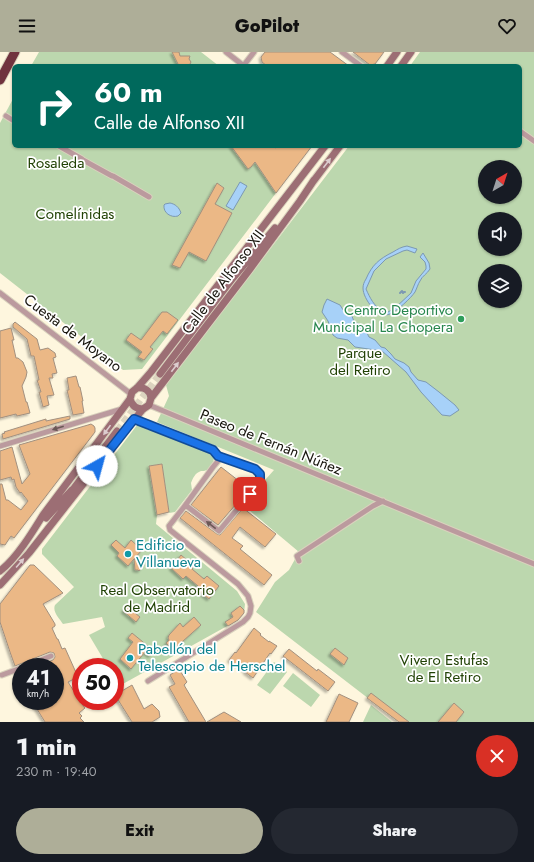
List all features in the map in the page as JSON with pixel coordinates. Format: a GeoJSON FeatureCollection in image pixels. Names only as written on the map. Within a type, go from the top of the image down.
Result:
{"type":"FeatureCollection","features":[{"type":"Feature","properties":{"kind":"highway"},"geometry":{"type":"LineString","coordinates":[[0,80],[15,52]]}},
{"type":"Feature","properties":{"kind":"main road"},"geometry":{"type":"LineString","coordinates":[[388,64],[397,52]]}},
{"type":"Feature","properties":{"kind":"main road"},"geometry":{"type":"LineString","coordinates":[[402,64],[411,52]]}},
{"type":"Feature","properties":{"kind":"main road","name":"Calle de Alfonso XII"},"geometry":{"type":"LineString","coordinates":[[0,571],[12,560],[43,515],[133,394],[324,148]]}},
{"type":"Feature","properties":{"kind":"main road","name":"Calle de Alfonso XII"},"geometry":{"type":"LineString","coordinates":[[160,374],[233,278],[338,148]]}},
{"type":"Feature","properties":{"kind":"main road","name":"Calle de Alfonso XII"},"geometry":{"type":"LineString","coordinates":[[233,278],[304,174]]}},
{"type":"Feature","properties":{"kind":"main road","name":"Calle de Alfonso XII"},"geometry":{"type":"LineString","coordinates":[[0,585],[39,540],[134,419],[148,404],[250,269],[314,180]]}},
{"type":"Feature","properties":{"kind":"main road"},"geometry":{"type":"LineString","coordinates":[[140,388],[147,390],[150,393],[148,404],[139,409],[135,407],[131,403],[133,394],[140,388]]}},
{"type":"Feature","properties":{"kind":"main road","name":"Calle de Alfonso XII"},"geometry":{"type":"LineString","coordinates":[[39,540],[72,490],[117,432]]}},
{"type":"Feature","properties":{"kind":"main road","name":"Calle de Alfonso XII"},"geometry":{"type":"LineString","coordinates":[[32,533],[72,490]]}},
{"type":"Feature","properties":{"kind":"street"},"geometry":{"type":"LineString","coordinates":[[226,52],[241,64]]}},
{"type":"Feature","properties":{"kind":"street"},"geometry":{"type":"LineString","coordinates":[[245,64],[254,52]]}},
{"type":"Feature","properties":{"kind":"street"},"geometry":{"type":"LineString","coordinates":[[342,52],[358,64]]}},
{"type":"Feature","properties":{"kind":"street"},"geometry":{"type":"LineString","coordinates":[[6,116],[12,120]]}},
{"type":"Feature","properties":{"kind":"street"},"geometry":{"type":"LineString","coordinates":[[522,132],[534,141]]}},
{"type":"Feature","properties":{"kind":"street"},"geometry":{"type":"LineString","coordinates":[[62,148],[148,197]]}},
{"type":"Feature","properties":{"kind":"street","name":"Cuesta de Moyano"},"geometry":{"type":"LineString","coordinates":[[0,292],[133,394]]}},
{"type":"Feature","properties":{"kind":"street","name":"Paseo de Fernán Núñez"},"geometry":{"type":"LineString","coordinates":[[148,404],[534,564]]}},
{"type":"Feature","properties":{"kind":"street"},"geometry":{"type":"LineString","coordinates":[[0,446],[122,409]]}},
{"type":"Feature","properties":{"kind":"street"},"geometry":{"type":"LineString","coordinates":[[134,419],[213,450],[218,456],[255,469],[260,474],[260,482],[219,531],[188,507],[184,507]]}},
{"type":"Feature","properties":{"kind":"street"},"geometry":{"type":"LineString","coordinates":[[148,681],[243,622],[248,617],[250,612],[251,606],[248,596],[238,584],[170,530],[169,526],[218,461],[218,456]]}},
{"type":"Feature","properties":{"kind":"street"},"geometry":{"type":"LineString","coordinates":[[299,561],[297,556],[383,501]]}},
{"type":"Feature","properties":{"kind":"street"},"geometry":{"type":"LineString","coordinates":[[46,658],[51,656]]}},
{"type":"Feature","properties":{"kind":"street"},"geometry":{"type":"LineString","coordinates":[[2,675],[12,671]]}},
{"type":"Feature","properties":{"kind":"green space"},"geometry":{"type":"Polygon","coordinates":[[[39,52],[201,52],[216,64],[32,64],[39,52]]]}},
{"type":"Feature","properties":{"kind":"green space","name":"Parque del Retiro"},"geometry":{"type":"Polygon","coordinates":[[[420,52],[534,52],[534,722],[399,722],[256,612],[275,582],[289,570],[299,552],[243,505],[274,470],[157,422],[169,396],[166,385],[347,148],[522,148],[522,64],[411,64],[420,52]]]}},
{"type":"Feature","properties":{"kind":"green space"},"geometry":{"type":"Polygon","coordinates":[[[12,101],[12,148],[245,148],[276,193],[142,369],[123,370],[0,273],[0,123],[12,101]]]}},
{"type":"Feature","properties":{"kind":"green space","name":"Real Observatorio de Madrid"},"geometry":{"type":"Polygon","coordinates":[[[138,424],[148,430],[156,429],[188,441],[191,447],[200,447],[209,450],[213,454],[214,459],[207,470],[201,471],[194,476],[191,483],[192,490],[175,512],[169,513],[162,464],[149,466],[157,515],[156,524],[237,591],[245,604],[244,613],[238,620],[124,683],[124,658],[103,658],[89,635],[105,627],[102,617],[63,624],[57,615],[54,608],[55,605],[74,587],[42,554],[42,549],[138,424]]]}},
{"type":"Feature","properties":{"kind":"green space"},"geometry":{"type":"Polygon","coordinates":[[[274,662],[287,672],[270,694],[257,685],[274,662]]]}},
{"type":"Feature","properties":{"kind":"green space"},"geometry":{"type":"Polygon","coordinates":[[[293,673],[320,695],[311,707],[283,686],[293,673]]]}},
{"type":"Feature","properties":{"kind":"green space"},"geometry":{"type":"Polygon","coordinates":[[[371,705],[392,722],[363,722],[371,705]]]}},
{"type":"Feature","properties":{"kind":"water"},"geometry":{"type":"Polygon","coordinates":[[[240,182],[247,186],[233,210],[226,206],[240,182]]]}},
{"type":"Feature","properties":{"kind":"water"},"geometry":{"type":"Polygon","coordinates":[[[170,203],[179,209],[181,213],[178,216],[170,216],[166,213],[164,205],[170,203]]]}},
{"type":"Feature","properties":{"kind":"water"},"geometry":{"type":"Polygon","coordinates":[[[407,246],[417,249],[415,253],[407,250],[403,251],[386,259],[374,271],[366,289],[377,307],[383,312],[388,312],[395,308],[411,293],[416,281],[426,269],[425,262],[420,257],[423,253],[429,263],[430,269],[421,279],[415,292],[404,304],[390,314],[381,314],[368,302],[363,288],[364,282],[373,266],[380,260],[398,249],[407,246]]]}},
{"type":"Feature","properties":{"kind":"water"},"geometry":{"type":"Polygon","coordinates":[[[327,299],[340,305],[345,313],[352,316],[354,322],[364,328],[369,337],[375,340],[381,347],[385,348],[395,359],[409,367],[411,372],[418,380],[426,382],[455,405],[459,410],[450,416],[442,415],[421,392],[406,372],[382,351],[355,347],[348,340],[337,338],[333,335],[328,321],[322,312],[327,299]]]}},
{"type":"Feature","properties":{"kind":"building"},"geometry":{"type":"Polygon","coordinates":[[[172,52],[179,52],[180,56],[190,56],[190,64],[178,64],[172,52]]]}},
{"type":"Feature","properties":{"kind":"building"},"geometry":{"type":"Polygon","coordinates":[[[265,52],[330,52],[346,64],[264,64],[262,62],[261,57],[265,52]]]}},
{"type":"Feature","properties":{"kind":"building"},"geometry":{"type":"Polygon","coordinates":[[[353,52],[384,52],[375,64],[369,64],[353,52]]]}},
{"type":"Feature","properties":{"kind":"building"},"geometry":{"type":"Polygon","coordinates":[[[232,148],[310,148],[276,193],[255,162],[248,169],[232,148]]]}},
{"type":"Feature","properties":{"kind":"building"},"geometry":{"type":"Polygon","coordinates":[[[217,183],[224,188],[215,204],[232,213],[206,261],[189,252],[180,268],[172,265],[217,183]]]}},
{"type":"Feature","properties":{"kind":"building"},"geometry":{"type":"Polygon","coordinates":[[[162,312],[167,312],[178,320],[167,334],[163,331],[150,347],[153,349],[144,360],[138,357],[142,352],[126,340],[131,333],[141,340],[162,312]]]}},
{"type":"Feature","properties":{"kind":"building"},"geometry":{"type":"Polygon","coordinates":[[[15,322],[37,339],[40,350],[48,348],[55,353],[56,357],[53,358],[57,373],[52,374],[53,378],[49,378],[54,395],[47,396],[49,405],[43,407],[39,392],[41,392],[37,380],[39,380],[34,356],[31,356],[27,339],[13,327],[15,322]]]}},
{"type":"Feature","properties":{"kind":"building"},"geometry":{"type":"Polygon","coordinates":[[[11,328],[16,358],[23,362],[27,372],[22,386],[30,413],[17,416],[16,414],[0,418],[0,331],[11,328]]]}},
{"type":"Feature","properties":{"kind":"building"},"geometry":{"type":"Polygon","coordinates":[[[76,376],[80,387],[84,413],[73,415],[67,390],[69,390],[67,378],[76,376]]]}},
{"type":"Feature","properties":{"kind":"building"},"geometry":{"type":"Polygon","coordinates":[[[70,416],[70,419],[3,439],[2,434],[5,433],[4,432],[46,419],[46,421],[70,416]]]}},
{"type":"Feature","properties":{"kind":"building"},"geometry":{"type":"Polygon","coordinates":[[[91,424],[95,428],[95,432],[14,538],[11,536],[5,545],[0,544],[0,484],[2,484],[6,500],[21,510],[28,501],[16,487],[14,479],[12,480],[11,477],[0,480],[0,451],[12,447],[22,484],[30,474],[19,445],[91,424]]]}},
{"type":"Feature","properties":{"kind":"building"},"geometry":{"type":"Polygon","coordinates":[[[162,464],[169,512],[157,515],[149,466],[162,464]]]}},
{"type":"Feature","properties":{"kind":"building"},"geometry":{"type":"Polygon","coordinates":[[[221,467],[248,488],[218,525],[191,505],[221,467]]]}},
{"type":"Feature","properties":{"kind":"building"},"geometry":{"type":"Polygon","coordinates":[[[243,508],[276,534],[265,547],[240,527],[232,538],[243,546],[240,549],[272,575],[264,585],[180,518],[186,511],[220,535],[243,508]]]}},
{"type":"Feature","properties":{"kind":"building","name":"Edificio Villanueva"},"geometry":{"type":"Polygon","coordinates":[[[116,540],[125,548],[131,540],[142,550],[128,566],[117,556],[119,553],[111,545],[116,540]]]}},
{"type":"Feature","properties":{"kind":"building"},"geometry":{"type":"Polygon","coordinates":[[[181,555],[194,566],[192,569],[204,579],[207,576],[219,586],[209,599],[196,589],[198,586],[186,576],[183,579],[171,568],[181,555]]]}},
{"type":"Feature","properties":{"kind":"building"},"geometry":{"type":"Polygon","coordinates":[[[134,559],[142,562],[144,565],[139,571],[135,570],[134,559]]]}},
{"type":"Feature","properties":{"kind":"building"},"geometry":{"type":"Polygon","coordinates":[[[30,565],[34,565],[63,593],[43,604],[55,624],[52,628],[57,639],[62,649],[65,648],[72,664],[72,680],[68,682],[72,688],[72,710],[83,710],[79,713],[82,716],[80,718],[84,722],[45,722],[38,710],[64,710],[64,658],[54,658],[54,653],[50,652],[35,658],[12,658],[0,622],[0,604],[30,565]]]}},
{"type":"Feature","properties":{"kind":"building"},"geometry":{"type":"Polygon","coordinates":[[[127,606],[130,610],[133,606],[136,612],[135,613],[140,617],[136,622],[123,611],[127,606]]]}},
{"type":"Feature","properties":{"kind":"building"},"geometry":{"type":"Polygon","coordinates":[[[240,606],[244,610],[244,613],[238,620],[228,626],[225,622],[233,617],[231,613],[240,606]]]}},
{"type":"Feature","properties":{"kind":"building"},"geometry":{"type":"Polygon","coordinates":[[[194,617],[201,625],[173,650],[166,643],[169,640],[169,635],[180,623],[183,627],[194,617]]]}},
{"type":"Feature","properties":{"kind":"building"},"geometry":{"type":"Polygon","coordinates":[[[254,628],[261,634],[260,635],[277,646],[271,654],[270,653],[253,678],[237,664],[236,665],[229,660],[235,652],[236,653],[254,628]]]}},
{"type":"Feature","properties":{"kind":"building"},"geometry":{"type":"Polygon","coordinates":[[[132,633],[154,651],[150,656],[145,652],[131,669],[124,663],[124,658],[121,658],[133,642],[128,638],[132,633]]]}},
{"type":"Feature","properties":{"kind":"building"},"geometry":{"type":"Polygon","coordinates":[[[335,648],[348,658],[344,665],[330,654],[335,648]]]}},
{"type":"Feature","properties":{"kind":"building"},"geometry":{"type":"Polygon","coordinates":[[[289,649],[317,671],[318,669],[335,682],[328,691],[283,656],[289,649]]]}},
{"type":"Feature","properties":{"kind":"building"},"geometry":{"type":"Polygon","coordinates":[[[179,669],[187,682],[184,685],[206,722],[189,722],[169,687],[175,684],[170,675],[179,669]]]}},
{"type":"Feature","properties":{"kind":"building"},"geometry":{"type":"Polygon","coordinates":[[[132,685],[144,709],[152,704],[159,711],[160,717],[152,722],[132,722],[124,709],[124,690],[132,685]]]}},
{"type":"Feature","properties":{"kind":"building"},"geometry":{"type":"Polygon","coordinates":[[[371,693],[409,722],[399,722],[367,698],[371,693]]]}},
{"type":"Feature","properties":{"kind":"building"},"geometry":{"type":"Polygon","coordinates":[[[339,694],[358,703],[349,722],[326,722],[339,694]]]}},
{"type":"Feature","properties":{"kind":"building"},"geometry":{"type":"Polygon","coordinates":[[[454,703],[464,712],[456,722],[438,722],[454,703]]]}},
{"type":"Feature","properties":{"kind":"building"},"geometry":{"type":"Polygon","coordinates":[[[224,712],[241,722],[207,722],[224,712]]]}},
{"type":"Feature","properties":{"kind":"waterway"},"geometry":{"type":"LineString","coordinates":[[400,293],[402,291],[403,293],[405,292]]}},
{"type":"Feature","properties":{"kind":"tunnel"},"geometry":{"type":"LineString","coordinates":[[117,431],[160,374]]}},
{"type":"Feature","properties":{"kind":"place","name":"Centro Deportivo Municipal La Chopera"},"geometry":{"type":"Point","coordinates":[461,319]}},
{"type":"Feature","properties":{"kind":"place","name":"Edificio Villanueva"},"geometry":{"type":"Point","coordinates":[128,554]}},
{"type":"Feature","properties":{"kind":"place","name":"Pabellón del Telescopio de Herschel"},"geometry":{"type":"Point","coordinates":[130,658]}},
{"type":"Feature","properties":{"kind":"route"},"geometry":{"type":"LineString","coordinates":[[97,466],[134,419],[213,450],[218,456],[225,459],[255,469],[260,474],[260,482],[250,494]]}},
{"type":"Feature","properties":{"kind":"park label","name":"Rosaleda"},"geometry":{"type":"Point","coordinates":[56,163]}},
{"type":"Feature","properties":{"kind":"park label","name":"Comelínidas"},"geometry":{"type":"Point","coordinates":[75,214]}},
{"type":"Feature","properties":{"kind":"park label","name":"Vivero Estufas de El Retiro"},"geometry":{"type":"Point","coordinates":[444,668]}}]}
